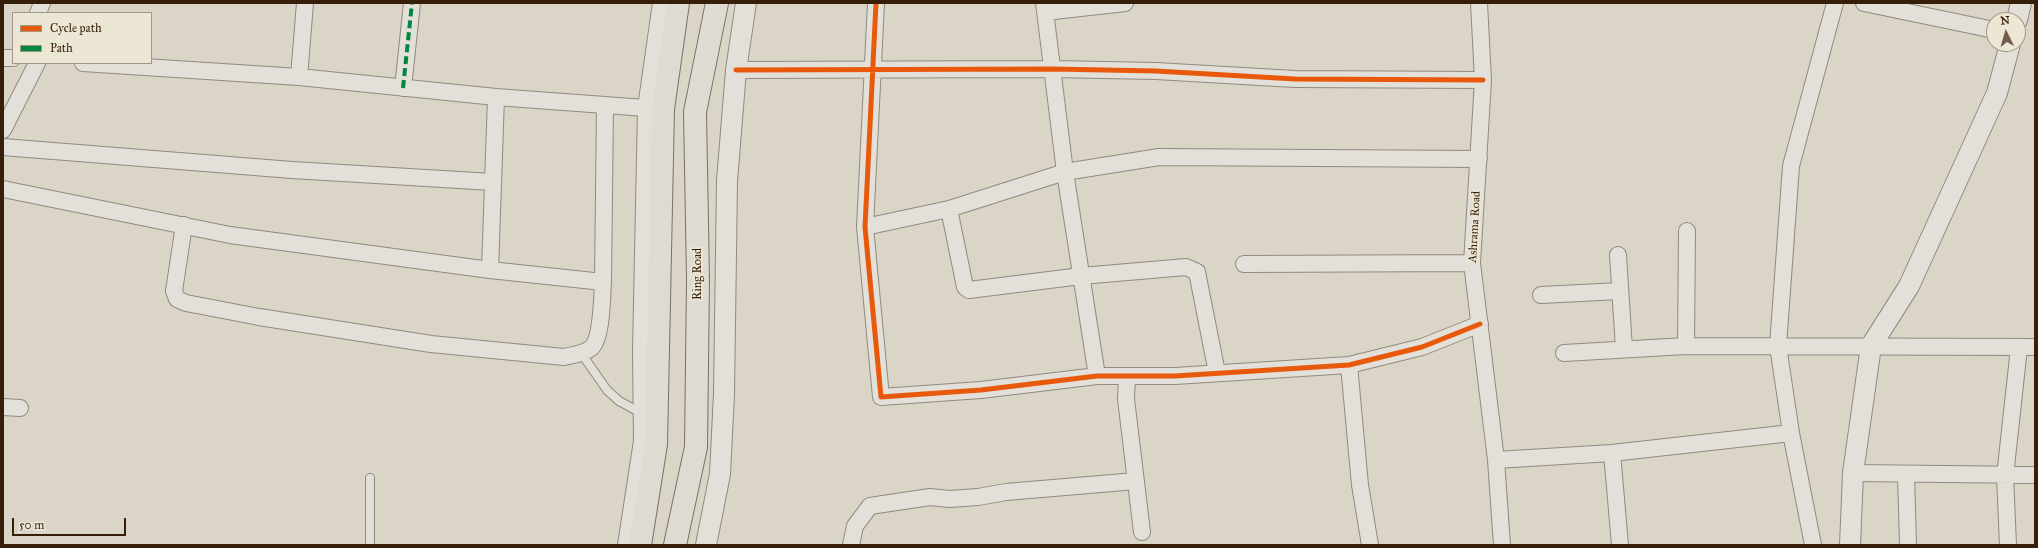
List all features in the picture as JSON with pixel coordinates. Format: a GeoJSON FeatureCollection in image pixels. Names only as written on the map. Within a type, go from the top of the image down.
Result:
{"type":"FeatureCollection","features":[{"type":"Feature","properties":{"kind":"highway"},"geometry":{"type":"LineString","coordinates":[[640,545],[656,444],[655,108],[678,3]]}},
{"type":"Feature","properties":{"kind":"highway","name":"Ring Road"},"geometry":{"type":"LineString","coordinates":[[675,545],[696,447],[698,279],[695,112],[717,3]]}},
{"type":"Feature","properties":{"kind":"street"},"geometry":{"type":"LineString","coordinates":[[299,77],[305,3]]}},
{"type":"Feature","properties":{"kind":"street"},"geometry":{"type":"LineString","coordinates":[[403,88],[412,3]]}},
{"type":"Feature","properties":{"kind":"street"},"geometry":{"type":"LineString","coordinates":[[628,545],[644,441],[643,351],[655,108],[663,3]]}},
{"type":"Feature","properties":{"kind":"street"},"geometry":{"type":"LineString","coordinates":[[706,545],[720,474],[724,394],[727,181],[736,70],[746,3]]}},
{"type":"Feature","properties":{"kind":"street"},"geometry":{"type":"LineString","coordinates":[[876,3],[865,227],[881,397],[981,390],[1097,376],[1217,373],[1349,365],[1422,347],[1480,324]]}},
{"type":"Feature","properties":{"kind":"street"},"geometry":{"type":"LineString","coordinates":[[1097,376],[1065,172],[1044,8],[1125,3]]}},
{"type":"Feature","properties":{"kind":"street","name":"Ashrama Road"},"geometry":{"type":"LineString","coordinates":[[1479,3],[1483,80],[1472,263],[1496,460],[1502,545]]}},
{"type":"Feature","properties":{"kind":"street"},"geometry":{"type":"LineString","coordinates":[[1813,545],[1791,434],[1778,346],[1791,166],[1835,3]]}},
{"type":"Feature","properties":{"kind":"street"},"geometry":{"type":"LineString","coordinates":[[1864,3],[1986,28]]}},
{"type":"Feature","properties":{"kind":"street"},"geometry":{"type":"LineString","coordinates":[[1850,545],[1853,473],[1871,346],[1909,286],[1997,93],[2008,52]]}},
{"type":"Feature","properties":{"kind":"street"},"geometry":{"type":"LineString","coordinates":[[3,130],[36,64]]}},
{"type":"Feature","properties":{"kind":"street"},"geometry":{"type":"LineString","coordinates":[[98,64],[299,77],[496,98],[655,108]]}},
{"type":"Feature","properties":{"kind":"street"},"geometry":{"type":"LineString","coordinates":[[736,70],[1053,69],[1156,71],[1295,79],[1483,80]]}},
{"type":"Feature","properties":{"kind":"street"},"geometry":{"type":"LineString","coordinates":[[490,270],[496,98]]}},
{"type":"Feature","properties":{"kind":"street"},"geometry":{"type":"LineString","coordinates":[[184,226],[174,291],[178,299],[186,303],[259,317],[431,344],[564,357],[581,353],[591,348],[598,336],[603,282],[605,105]]}},
{"type":"Feature","properties":{"kind":"street"},"geometry":{"type":"LineString","coordinates":[[3,147],[292,170],[493,182]]}},
{"type":"Feature","properties":{"kind":"street"},"geometry":{"type":"LineString","coordinates":[[865,227],[949,209],[1065,172],[1159,157],[1479,159]]}},
{"type":"Feature","properties":{"kind":"street"},"geometry":{"type":"LineString","coordinates":[[3,189],[230,235],[490,270],[603,282]]}},
{"type":"Feature","properties":{"kind":"street"},"geometry":{"type":"LineString","coordinates":[[949,209],[966,287],[969,290],[1081,276],[1186,267],[1197,272],[1217,373]]}},
{"type":"Feature","properties":{"kind":"street"},"geometry":{"type":"LineString","coordinates":[[1686,346],[1687,231]]}},
{"type":"Feature","properties":{"kind":"street"},"geometry":{"type":"LineString","coordinates":[[1618,255],[1624,350]]}},
{"type":"Feature","properties":{"kind":"street"},"geometry":{"type":"LineString","coordinates":[[1244,264],[1472,263]]}},
{"type":"Feature","properties":{"kind":"street"},"geometry":{"type":"LineString","coordinates":[[1541,295],[1620,291]]}},
{"type":"Feature","properties":{"kind":"street"},"geometry":{"type":"LineString","coordinates":[[1564,353],[1686,346],[2035,347]]}},
{"type":"Feature","properties":{"kind":"street"},"geometry":{"type":"LineString","coordinates":[[2008,545],[2005,476],[2018,348]]}},
{"type":"Feature","properties":{"kind":"street"},"geometry":{"type":"LineString","coordinates":[[1349,365],[1360,485],[1370,545]]}},
{"type":"Feature","properties":{"kind":"street"},"geometry":{"type":"LineString","coordinates":[[1127,376],[1126,399],[1142,532]]}},
{"type":"Feature","properties":{"kind":"street"},"geometry":{"type":"LineString","coordinates":[[3,407],[20,408]]}},
{"type":"Feature","properties":{"kind":"street"},"geometry":{"type":"LineString","coordinates":[[1496,460],[1612,453],[1791,434]]}},
{"type":"Feature","properties":{"kind":"street"},"geometry":{"type":"LineString","coordinates":[[1612,453],[1620,545]]}},
{"type":"Feature","properties":{"kind":"street"},"geometry":{"type":"LineString","coordinates":[[1853,473],[2005,476],[2035,475]]}},
{"type":"Feature","properties":{"kind":"street"},"geometry":{"type":"LineString","coordinates":[[1906,474],[1908,545]]}},
{"type":"Feature","properties":{"kind":"street"},"geometry":{"type":"LineString","coordinates":[[851,545],[855,526],[870,506],[930,497],[949,499],[978,497],[1006,492],[1136,481]]}},
{"type":"Feature","properties":{"kind":"lane"},"geometry":{"type":"LineString","coordinates":[[581,353],[607,390],[620,401],[644,415]]}},
{"type":"Feature","properties":{"kind":"lane"},"geometry":{"type":"LineString","coordinates":[[370,478],[370,545]]}},
{"type":"Feature","properties":{"kind":"marked path"},"geometry":{"type":"LineString","coordinates":[[403,88],[412,3]]}},
{"type":"Feature","properties":{"kind":"cycle path"},"geometry":{"type":"LineString","coordinates":[[876,3],[865,227],[881,397],[981,390],[1097,376],[1175,376],[1349,365],[1422,347],[1480,324]]}},
{"type":"Feature","properties":{"kind":"cycle path"},"geometry":{"type":"LineString","coordinates":[[736,70],[1053,69],[1156,71],[1295,79],[1483,80]]}}]}
